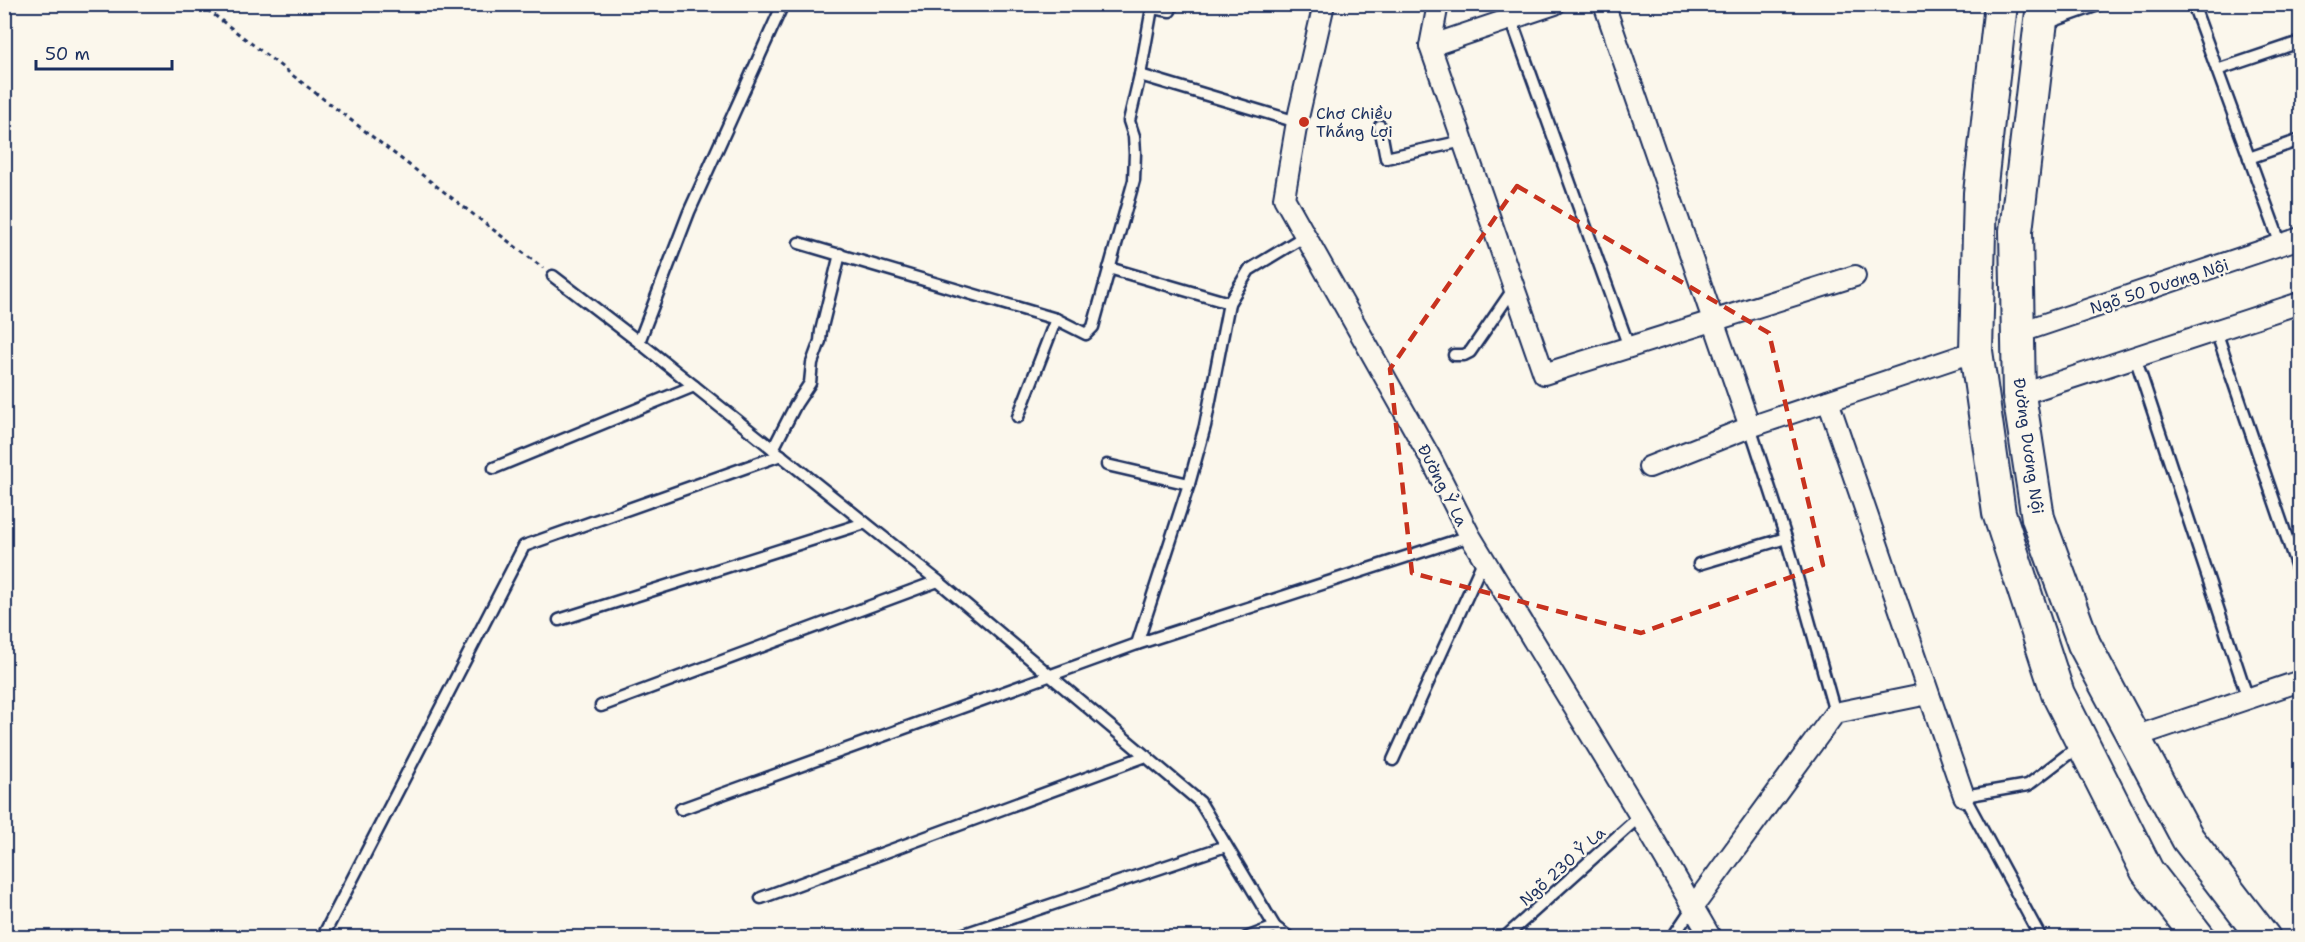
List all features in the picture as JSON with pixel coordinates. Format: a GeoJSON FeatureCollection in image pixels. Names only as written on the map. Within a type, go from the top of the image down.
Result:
{"type":"FeatureCollection","features":[{"type":"Feature","properties":{"kind":"main road"},"geometry":{"type":"LineString","coordinates":[[2041,15],[2000,12],[1980,193],[1976,351],[1999,513],[2058,694],[2147,871],[2199,938]]}},
{"type":"Feature","properties":{"kind":"main road","name":"Đường Dương Nội"},"geometry":{"type":"LineString","coordinates":[[2041,15],[2016,231],[2019,395],[2038,518],[2084,644],[2188,839],[2264,938]]}},
{"type":"Feature","properties":{"kind":"street","name":"Đường Ỷ La"},"geometry":{"type":"LineString","coordinates":[[1324,4],[1297,122],[1284,198],[1431,459],[1470,536],[1640,816],[1711,938]]}},
{"type":"Feature","properties":{"kind":"street"},"geometry":{"type":"LineString","coordinates":[[1438,4],[1430,46],[1544,374],[1854,276]]}},
{"type":"Feature","properties":{"kind":"street"},"geometry":{"type":"LineString","coordinates":[[1430,46],[1555,4]]}},
{"type":"Feature","properties":{"kind":"street"},"geometry":{"type":"LineString","coordinates":[[1604,4],[1750,427]]}},
{"type":"Feature","properties":{"kind":"street","name":"Ngõ 50 Dương Nội"},"geometry":{"type":"LineString","coordinates":[[2018,333],[2301,238]]}},
{"type":"Feature","properties":{"kind":"street"},"geometry":{"type":"LineString","coordinates":[[2019,395],[2300,304]]}},
{"type":"Feature","properties":{"kind":"street"},"geometry":{"type":"LineString","coordinates":[[1649,467],[1750,427],[1976,351]]}},
{"type":"Feature","properties":{"kind":"street"},"geometry":{"type":"LineString","coordinates":[[1828,401],[1964,796]]}},
{"type":"Feature","properties":{"kind":"street"},"geometry":{"type":"LineString","coordinates":[[2134,737],[2301,681]]}},
{"type":"Feature","properties":{"kind":"street"},"geometry":{"type":"LineString","coordinates":[[1693,907],[1835,713],[1928,694]]}},
{"type":"Feature","properties":{"kind":"lane"},"geometry":{"type":"LineString","coordinates":[[639,342],[689,212],[783,4]]}},
{"type":"Feature","properties":{"kind":"lane"},"geometry":{"type":"LineString","coordinates":[[799,243],[1056,320],[1086,334],[1091,331],[1134,180],[1134,136],[1129,121],[1152,8],[1170,11],[1172,4]]}},
{"type":"Feature","properties":{"kind":"lane"},"geometry":{"type":"LineString","coordinates":[[2041,15],[2101,4]]}},
{"type":"Feature","properties":{"kind":"lane"},"geometry":{"type":"LineString","coordinates":[[2193,4],[2281,245]]}},
{"type":"Feature","properties":{"kind":"lane"},"geometry":{"type":"LineString","coordinates":[[1511,19],[1629,347]]}},
{"type":"Feature","properties":{"kind":"lane"},"geometry":{"type":"LineString","coordinates":[[2217,70],[2301,42]]}},
{"type":"Feature","properties":{"kind":"lane"},"geometry":{"type":"LineString","coordinates":[[1140,75],[1297,122]]}},
{"type":"Feature","properties":{"kind":"lane"},"geometry":{"type":"LineString","coordinates":[[1380,126],[1386,158],[1463,141]]}},
{"type":"Feature","properties":{"kind":"lane"},"geometry":{"type":"LineString","coordinates":[[2249,158],[2301,140]]}},
{"type":"Feature","properties":{"kind":"lane"},"geometry":{"type":"LineString","coordinates":[[1137,645],[1189,484],[1205,426],[1229,303],[1249,270],[1305,236]]}},
{"type":"Feature","properties":{"kind":"lane"},"geometry":{"type":"LineString","coordinates":[[322,938],[524,546],[777,452],[795,404],[810,383],[812,363],[820,341],[840,254]]}},
{"type":"Feature","properties":{"kind":"lane"},"geometry":{"type":"LineString","coordinates":[[1110,268],[1229,303]]}},
{"type":"Feature","properties":{"kind":"lane"},"geometry":{"type":"LineString","coordinates":[[553,276],[938,581],[1200,802],[1275,927],[1290,938]]}},
{"type":"Feature","properties":{"kind":"lane"},"geometry":{"type":"LineString","coordinates":[[1454,355],[1464,355],[1470,352],[1514,288]]}},
{"type":"Feature","properties":{"kind":"lane"},"geometry":{"type":"LineString","coordinates":[[1018,417],[1056,320]]}},
{"type":"Feature","properties":{"kind":"lane"},"geometry":{"type":"LineString","coordinates":[[2216,331],[2301,576]]}},
{"type":"Feature","properties":{"kind":"lane"},"geometry":{"type":"LineString","coordinates":[[2135,357],[2248,699]]}},
{"type":"Feature","properties":{"kind":"lane"},"geometry":{"type":"LineString","coordinates":[[494,468],[694,386]]}},
{"type":"Feature","properties":{"kind":"lane"},"geometry":{"type":"LineString","coordinates":[[1750,427],[1786,538],[1835,713]]}},
{"type":"Feature","properties":{"kind":"lane"},"geometry":{"type":"LineString","coordinates":[[1107,465],[1189,484]]}},
{"type":"Feature","properties":{"kind":"lane"},"geometry":{"type":"LineString","coordinates":[[559,620],[865,523]]}},
{"type":"Feature","properties":{"kind":"lane"},"geometry":{"type":"LineString","coordinates":[[681,809],[1050,675],[1470,536]]}},
{"type":"Feature","properties":{"kind":"lane"},"geometry":{"type":"LineString","coordinates":[[1699,564],[1786,538]]}},
{"type":"Feature","properties":{"kind":"lane"},"geometry":{"type":"LineString","coordinates":[[1393,760],[1484,559]]}},
{"type":"Feature","properties":{"kind":"lane"},"geometry":{"type":"LineString","coordinates":[[601,706],[938,581]]}},
{"type":"Feature","properties":{"kind":"lane"},"geometry":{"type":"LineString","coordinates":[[2041,938],[1964,796],[2028,785],[2082,743]]}},
{"type":"Feature","properties":{"kind":"lane"},"geometry":{"type":"LineString","coordinates":[[761,898],[1146,756]]}},
{"type":"Feature","properties":{"kind":"lane","name":"Ngõ 230 Ỷ La"},"geometry":{"type":"LineString","coordinates":[[1504,938],[1640,816]]}},
{"type":"Feature","properties":{"kind":"lane"},"geometry":{"type":"LineString","coordinates":[[952,938],[1226,846]]}},
{"type":"Feature","properties":{"kind":"lane"},"geometry":{"type":"LineString","coordinates":[[1672,938],[1693,907]]}},
{"type":"Feature","properties":{"kind":"lane"},"geometry":{"type":"LineString","coordinates":[[1246,938],[1275,927]]}},
{"type":"Feature","properties":{"kind":"lane"},"geometry":{"type":"LineString","coordinates":[[1264,938],[1275,927]]}},
{"type":"Feature","properties":{"kind":"path"},"geometry":{"type":"LineString","coordinates":[[200,4],[553,276]]}},
{"type":"Feature","properties":{"kind":"highlighted area"},"geometry":{"type":"Polygon","coordinates":[[[1517,186],[1769,333],[1823,565],[1641,633],[1412,573],[1390,369],[1517,186]]]}},
{"type":"Feature","properties":{"kind":"place","name":"Chợ Chiều Thắng Lợi"},"geometry":{"type":"Point","coordinates":[1304,122]}}]}
